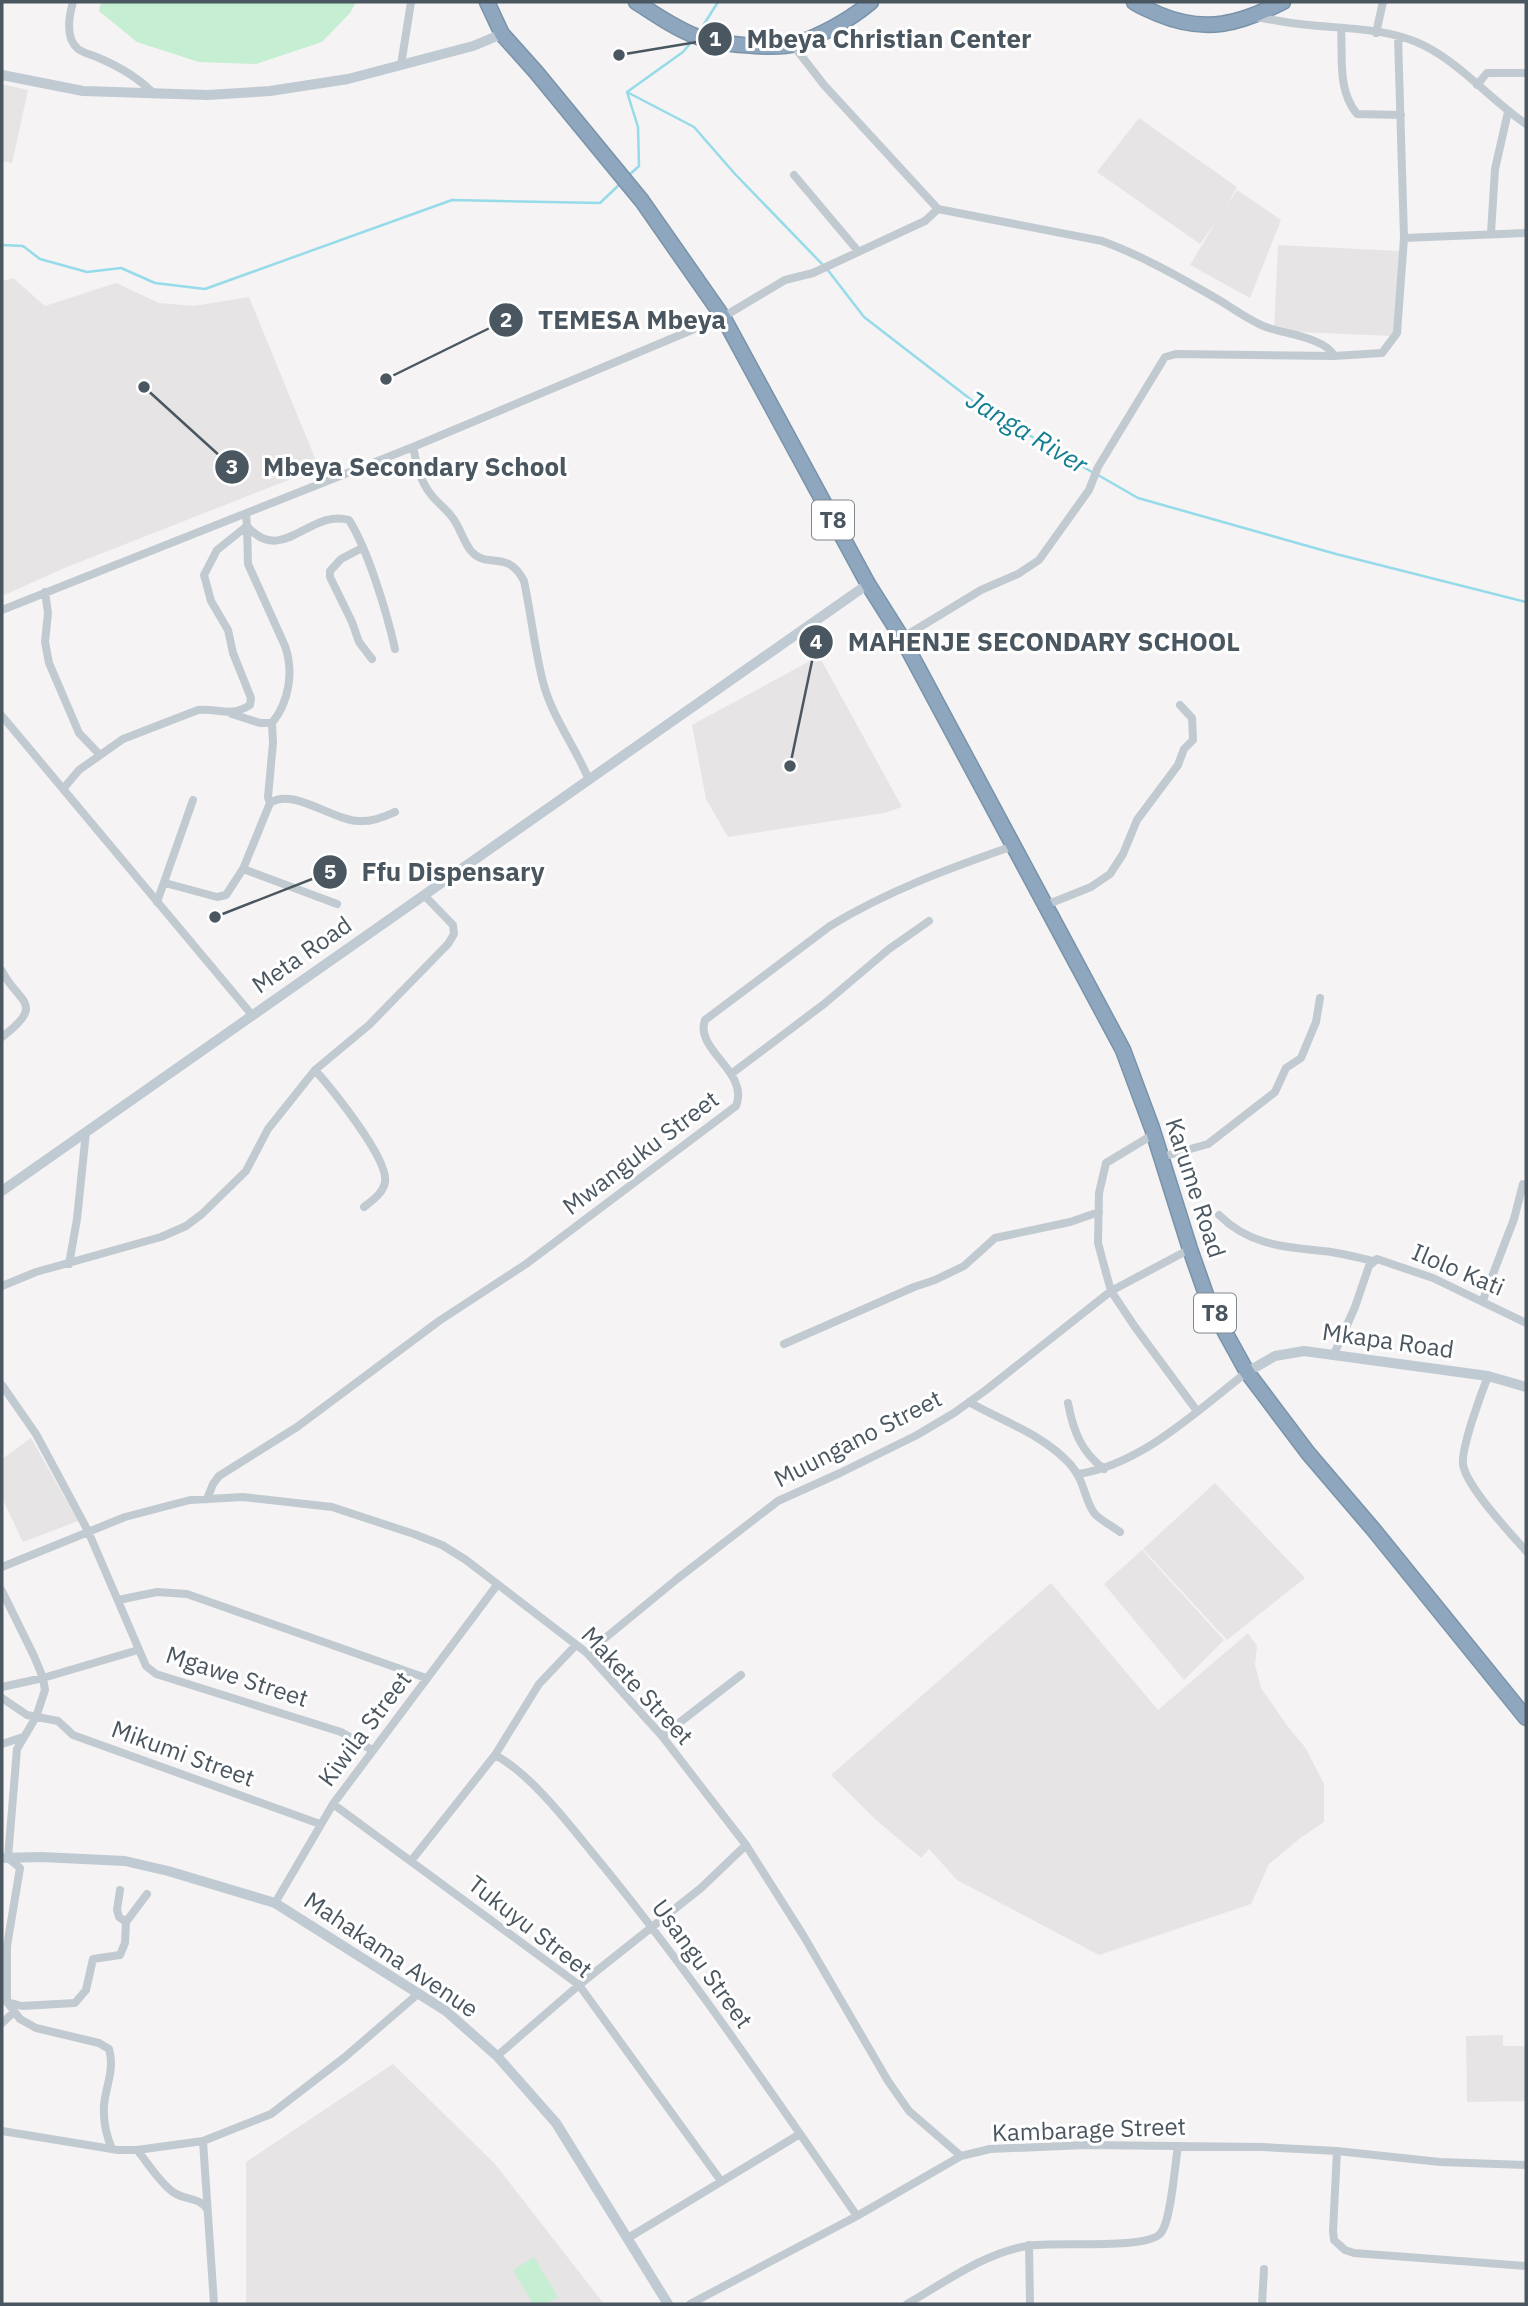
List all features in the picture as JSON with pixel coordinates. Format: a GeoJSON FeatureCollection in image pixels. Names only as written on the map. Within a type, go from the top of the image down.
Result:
{"type":"FeatureCollection","features":[{"type":"Feature","properties":{"kind":"highway","name":"T8"},"geometry":{"type":"LineString","coordinates":[[487,2],[502,34],[642,201],[723,317],[868,584],[902,638],[1013,846]]}},
{"type":"Feature","properties":{"kind":"highway"},"geometry":{"type":"LineString","coordinates":[[636,2],[702,38],[739,45],[793,45],[832,27],[871,2]]}},
{"type":"Feature","properties":{"kind":"highway"},"geometry":{"type":"LineString","coordinates":[[1134,2],[1169,18],[1194,25],[1219,25],[1253,17],[1283,2]]}},
{"type":"Feature","properties":{"kind":"highway","name":"Karume Road"},"geometry":{"type":"LineString","coordinates":[[1013,846],[1123,1050],[1162,1157],[1209,1303],[1247,1372],[1308,1453],[1526,1718]]}},
{"type":"Feature","properties":{"kind":"street"},"geometry":{"type":"LineString","coordinates":[[73,2],[69,24],[71,37],[78,49],[141,80],[154,94]]}},
{"type":"Feature","properties":{"kind":"street"},"geometry":{"type":"LineString","coordinates":[[401,65],[411,2]]}},
{"type":"Feature","properties":{"kind":"street"},"geometry":{"type":"LineString","coordinates":[[1377,33],[1383,2]]}},
{"type":"Feature","properties":{"kind":"street"},"geometry":{"type":"LineString","coordinates":[[1253,17],[1398,36],[1424,46],[1526,124]]}},
{"type":"Feature","properties":{"kind":"street"},"geometry":{"type":"LineString","coordinates":[[1341,28],[1343,76],[1349,104],[1357,114],[1401,116]]}},
{"type":"Feature","properties":{"kind":"street"},"geometry":{"type":"LineString","coordinates":[[2,75],[83,91],[207,95],[270,91],[348,79],[473,46],[502,34]]}},
{"type":"Feature","properties":{"kind":"street"},"geometry":{"type":"LineString","coordinates":[[902,638],[981,590],[1018,574],[1039,560],[1089,490],[1098,467],[1165,357],[1176,354],[1334,356],[1382,353],[1397,333],[1404,237],[1398,36]]}},
{"type":"Feature","properties":{"kind":"street"},"geometry":{"type":"LineString","coordinates":[[793,45],[824,85],[938,209],[1102,241],[1125,249],[1263,326],[1321,342],[1331,348],[1334,356]]}},
{"type":"Feature","properties":{"kind":"street"},"geometry":{"type":"LineString","coordinates":[[1477,85],[1487,73],[1526,73]]}},
{"type":"Feature","properties":{"kind":"street"},"geometry":{"type":"LineString","coordinates":[[1491,233],[1495,169],[1508,112]]}},
{"type":"Feature","properties":{"kind":"street"},"geometry":{"type":"LineString","coordinates":[[794,175],[858,251]]}},
{"type":"Feature","properties":{"kind":"street"},"geometry":{"type":"LineString","coordinates":[[2,610],[413,447],[723,317],[785,280],[813,273],[925,221],[938,209]]}},
{"type":"Feature","properties":{"kind":"street"},"geometry":{"type":"LineString","coordinates":[[1404,237],[1526,233]]}},
{"type":"Feature","properties":{"kind":"street"},"geometry":{"type":"LineString","coordinates":[[413,447],[423,485],[450,514],[471,551],[483,559],[502,561],[517,568],[524,581],[543,682],[558,722],[589,779]]}},
{"type":"Feature","properties":{"kind":"street"},"geometry":{"type":"LineString","coordinates":[[166,883],[223,897],[243,869],[270,803],[268,797],[273,750],[272,723],[285,698],[289,657],[248,564],[246,514]]}},
{"type":"Feature","properties":{"kind":"street"},"geometry":{"type":"LineString","coordinates":[[247,526],[260,539],[270,542],[284,540],[329,520],[346,518],[362,548],[387,617],[395,649]]}},
{"type":"Feature","properties":{"kind":"street"},"geometry":{"type":"LineString","coordinates":[[232,714],[248,707],[251,698],[233,653],[228,630],[211,601],[204,575],[217,550],[247,526]]}},
{"type":"Feature","properties":{"kind":"street"},"geometry":{"type":"LineString","coordinates":[[362,548],[332,566],[330,577],[359,642],[372,659]]}},
{"type":"Feature","properties":{"kind":"street","name":"Meta Road"},"geometry":{"type":"LineString","coordinates":[[2,1191],[868,584]]}},
{"type":"Feature","properties":{"kind":"street"},"geometry":{"type":"LineString","coordinates":[[45,592],[48,613],[45,642],[49,663],[79,733],[99,754]]}},
{"type":"Feature","properties":{"kind":"street"},"geometry":{"type":"LineString","coordinates":[[1046,905],[1098,884],[1110,874],[1120,859],[1137,820],[1193,740],[1192,718],[1180,705]]}},
{"type":"Feature","properties":{"kind":"street"},"geometry":{"type":"LineString","coordinates":[[62,789],[79,770],[123,739],[198,710],[209,709],[260,723],[272,723]]}},
{"type":"Feature","properties":{"kind":"street"},"geometry":{"type":"LineString","coordinates":[[2,716],[253,1015]]}},
{"type":"Feature","properties":{"kind":"street"},"geometry":{"type":"LineString","coordinates":[[270,803],[282,797],[290,798],[357,822],[380,818],[396,811]]}},
{"type":"Feature","properties":{"kind":"street"},"geometry":{"type":"LineString","coordinates":[[158,902],[193,800]]}},
{"type":"Feature","properties":{"kind":"street","name":"Mwanguku Street"},"geometry":{"type":"LineString","coordinates":[[207,1499],[219,1476],[297,1427],[439,1321],[526,1264],[736,1106],[738,1084],[705,1038],[705,1020],[851,913],[877,899],[1013,846]]}},
{"type":"Feature","properties":{"kind":"street"},"geometry":{"type":"LineString","coordinates":[[243,869],[337,904]]}},
{"type":"Feature","properties":{"kind":"street"},"geometry":{"type":"LineString","coordinates":[[2,1286],[36,1272],[161,1237],[186,1226],[202,1214],[246,1171],[268,1129],[315,1070],[369,1026],[448,944],[454,934],[453,925],[424,895]]}},
{"type":"Feature","properties":{"kind":"street"},"geometry":{"type":"LineString","coordinates":[[730,1074],[824,1004],[889,949],[929,921]]}},
{"type":"Feature","properties":{"kind":"street"},"geometry":{"type":"LineString","coordinates":[[2,971],[27,1006],[19,1022],[2,1037]]}},
{"type":"Feature","properties":{"kind":"street"},"geometry":{"type":"LineString","coordinates":[[1162,1157],[1208,1144],[1275,1092],[1286,1068],[1301,1058],[1317,1022],[1320,998]]}},
{"type":"Feature","properties":{"kind":"street"},"geometry":{"type":"LineString","coordinates":[[315,1070],[335,1093],[384,1168],[385,1184],[381,1192],[365,1207]]}},
{"type":"Feature","properties":{"kind":"street"},"geometry":{"type":"LineString","coordinates":[[69,1264],[77,1219],[86,1132]]}},
{"type":"Feature","properties":{"kind":"street"},"geometry":{"type":"LineString","coordinates":[[1154,1134],[1106,1163],[1099,1193],[1098,1244],[1111,1290],[1197,1411]]}},
{"type":"Feature","properties":{"kind":"street"},"geometry":{"type":"LineString","coordinates":[[1483,1300],[1514,1219],[1523,1184]]}},
{"type":"Feature","properties":{"kind":"street"},"geometry":{"type":"LineString","coordinates":[[784,1344],[964,1266],[995,1238],[1070,1222],[1099,1212]]}},
{"type":"Feature","properties":{"kind":"street","name":"Ilolo Kati"},"geometry":{"type":"LineString","coordinates":[[1219,1215],[1243,1235],[1259,1241],[1276,1246],[1382,1261],[1433,1278],[1526,1323]]}},
{"type":"Feature","properties":{"kind":"street","name":"Muungano Street"},"geometry":{"type":"LineString","coordinates":[[587,1653],[778,1501],[917,1435],[969,1402],[1111,1290],[1190,1249]]}},
{"type":"Feature","properties":{"kind":"street"},"geometry":{"type":"LineString","coordinates":[[1334,1354],[1373,1261]]}},
{"type":"Feature","properties":{"kind":"street","name":"Mkapa Road"},"geometry":{"type":"LineString","coordinates":[[1247,1372],[1275,1356],[1304,1351],[1488,1376],[1526,1387]]}},
{"type":"Feature","properties":{"kind":"street"},"geometry":{"type":"LineString","coordinates":[[1078,1474],[1104,1469],[1137,1454],[1247,1372]]}},
{"type":"Feature","properties":{"kind":"street"},"geometry":{"type":"LineString","coordinates":[[1488,1376],[1474,1413],[1462,1461],[1464,1471],[1472,1486],[1526,1551]]}},
{"type":"Feature","properties":{"kind":"street","name":"Mgawe Street"},"geometry":{"type":"LineString","coordinates":[[2,1385],[36,1434],[88,1531],[146,1666],[156,1674],[341,1731],[372,1750]]}},
{"type":"Feature","properties":{"kind":"street"},"geometry":{"type":"LineString","coordinates":[[969,1402],[1036,1436],[1057,1451],[1078,1474],[1095,1514],[1120,1532]]}},
{"type":"Feature","properties":{"kind":"street"},"geometry":{"type":"LineString","coordinates":[[1068,1403],[1087,1455],[1104,1469]]}},
{"type":"Feature","properties":{"kind":"street","name":"Makete Street"},"geometry":{"type":"LineString","coordinates":[[2,1567],[125,1517],[190,1500],[243,1497],[332,1507],[442,1545],[466,1560],[587,1653],[662,1736],[704,1787],[746,1845],[803,1935],[887,2081],[909,2111],[961,2156]]}},
{"type":"Feature","properties":{"kind":"street","name":"Kiwila Street"},"geometry":{"type":"LineString","coordinates":[[275,1903],[332,1804],[497,1586]]}},
{"type":"Feature","properties":{"kind":"street"},"geometry":{"type":"LineString","coordinates":[[2,1591],[43,1678],[45,1690],[36,1717],[17,1749],[5,1858],[20,1868],[7,1946],[7,2002],[14,2012],[36,2028],[99,2043],[109,2049],[112,2068],[104,2106],[105,2130],[112,2150]]}},
{"type":"Feature","properties":{"kind":"street"},"geometry":{"type":"LineString","coordinates":[[118,1600],[157,1592],[187,1594],[426,1678]]}},
{"type":"Feature","properties":{"kind":"street"},"geometry":{"type":"LineString","coordinates":[[411,1861],[495,1755],[539,1684],[576,1645]]}},
{"type":"Feature","properties":{"kind":"street"},"geometry":{"type":"LineString","coordinates":[[2,1687],[138,1650]]}},
{"type":"Feature","properties":{"kind":"street"},"geometry":{"type":"LineString","coordinates":[[662,1736],[741,1675]]}},
{"type":"Feature","properties":{"kind":"street","name":"Mikumi Street"},"geometry":{"type":"LineString","coordinates":[[2,1698],[16,1709],[36,1717],[58,1721],[73,1735],[320,1824]]}},
{"type":"Feature","properties":{"kind":"street"},"geometry":{"type":"LineString","coordinates":[[2,1744],[23,1737]]}},
{"type":"Feature","properties":{"kind":"street","name":"Usangu Street"},"geometry":{"type":"LineString","coordinates":[[495,1755],[506,1761],[559,1812],[653,1926],[857,2216]]}},
{"type":"Feature","properties":{"kind":"street","name":"Tukuyu Street"},"geometry":{"type":"LineString","coordinates":[[332,1804],[579,1985],[721,2181]]}},
{"type":"Feature","properties":{"kind":"street"},"geometry":{"type":"LineString","coordinates":[[498,2056],[579,1985],[701,1888],[746,1845]]}},
{"type":"Feature","properties":{"kind":"street","name":"Mahakama Avenue"},"geometry":{"type":"LineString","coordinates":[[5,1858],[125,1861],[169,1871],[275,1903],[446,2011],[498,2056],[556,2123],[668,2304]]}},
{"type":"Feature","properties":{"kind":"street"},"geometry":{"type":"LineString","coordinates":[[120,1890],[117,1910],[119,1917],[125,1922]]}},
{"type":"Feature","properties":{"kind":"street"},"geometry":{"type":"LineString","coordinates":[[7,2002],[22,2006],[68,2005],[79,2001],[86,1990],[93,1959],[121,1954],[126,1934],[125,1922],[147,1894]]}},
{"type":"Feature","properties":{"kind":"street"},"geometry":{"type":"LineString","coordinates":[[2,2131],[112,2150],[136,2150],[204,2141],[271,2115],[345,2057],[419,1993]]}},
{"type":"Feature","properties":{"kind":"street"},"geometry":{"type":"LineString","coordinates":[[2,2023],[14,2012]]}},
{"type":"Feature","properties":{"kind":"street"},"geometry":{"type":"LineString","coordinates":[[628,2238],[800,2134]]}},
{"type":"Feature","properties":{"kind":"street"},"geometry":{"type":"LineString","coordinates":[[204,2141],[214,2304]]}},
{"type":"Feature","properties":{"kind":"street","name":"Kambarage Street"},"geometry":{"type":"LineString","coordinates":[[690,2304],[857,2216],[961,2156],[990,2150],[1086,2145],[1178,2146],[1337,2151],[1440,2162],[1526,2165]]}},
{"type":"Feature","properties":{"kind":"street"},"geometry":{"type":"LineString","coordinates":[[907,2304],[971,2267],[1028,2245],[1128,2242],[1157,2237],[1162,2233],[1168,2216],[1178,2146]]}},
{"type":"Feature","properties":{"kind":"street"},"geometry":{"type":"LineString","coordinates":[[136,2150],[173,2193],[202,2203],[208,2211]]}},
{"type":"Feature","properties":{"kind":"street"},"geometry":{"type":"LineString","coordinates":[[1337,2151],[1333,2231],[1334,2240],[1345,2250],[1526,2266]]}},
{"type":"Feature","properties":{"kind":"street"},"geometry":{"type":"LineString","coordinates":[[1028,2245],[1030,2304]]}},
{"type":"Feature","properties":{"kind":"street"},"geometry":{"type":"LineString","coordinates":[[1262,2304],[1264,2269]]}},
{"type":"Feature","properties":{"kind":"shaded area"},"geometry":{"type":"Polygon","coordinates":[[[2,84],[28,90],[12,163],[2,161],[2,84]]]}},
{"type":"Feature","properties":{"kind":"shaded area"},"geometry":{"type":"Polygon","coordinates":[[[1139,118],[1237,187],[1226,207],[1237,190],[1281,220],[1250,298],[1190,265],[1216,222],[1200,244],[1097,172],[1139,118]]]}},
{"type":"Feature","properties":{"kind":"shaded area"},"geometry":{"type":"Polygon","coordinates":[[[1278,245],[1399,251],[1394,336],[1274,331],[1278,245]]]}},
{"type":"Feature","properties":{"kind":"shaded area"},"geometry":{"type":"Polygon","coordinates":[[[13,278],[45,306],[116,283],[159,303],[194,306],[249,297],[319,468],[67,567],[2,596],[2,281],[13,278]]]}},
{"type":"Feature","properties":{"kind":"shaded area"},"geometry":{"type":"Polygon","coordinates":[[[819,656],[902,807],[884,813],[728,837],[706,799],[692,725],[819,656]]]}},
{"type":"Feature","properties":{"kind":"shaded area"},"geometry":{"type":"Polygon","coordinates":[[[31,1438],[78,1521],[23,1542],[2,1498],[2,1459],[31,1438]]]}},
{"type":"Feature","properties":{"kind":"shaded area"},"geometry":{"type":"Polygon","coordinates":[[[1215,1483],[1305,1578],[1227,1640],[1143,1549],[1215,1483]]]}},
{"type":"Feature","properties":{"kind":"shaded area"},"geometry":{"type":"Polygon","coordinates":[[[1142,1550],[1224,1640],[1184,1680],[1104,1584],[1142,1550]]]}},
{"type":"Feature","properties":{"kind":"shaded area"},"geometry":{"type":"Polygon","coordinates":[[[1051,1583],[1158,1710],[1248,1633],[1257,1646],[1255,1665],[1261,1688],[1305,1747],[1324,1784],[1324,1822],[1269,1864],[1251,1904],[1099,1955],[957,1880],[929,1849],[921,1858],[875,1819],[831,1775],[1051,1583]]]}},
{"type":"Feature","properties":{"kind":"shaded area"},"geometry":{"type":"Polygon","coordinates":[[[1503,2035],[1503,2046],[1526,2046],[1526,2101],[1467,2102],[1466,2036],[1503,2035]]]}},
{"type":"Feature","properties":{"kind":"shaded area"},"geometry":{"type":"Polygon","coordinates":[[[393,2064],[495,2164],[604,2304],[246,2304],[246,2162],[393,2064]]]}},
{"type":"Feature","properties":{"kind":"green space"},"geometry":{"type":"Polygon","coordinates":[[[101,2],[356,2],[350,13],[322,42],[256,64],[199,62],[137,42],[99,11],[101,2]]]}},
{"type":"Feature","properties":{"kind":"green space"},"geometry":{"type":"Polygon","coordinates":[[[534,2257],[558,2297],[545,2304],[533,2304],[513,2270],[534,2257]]]}},
{"type":"Feature","properties":{"kind":"waterway"},"geometry":{"type":"LineString","coordinates":[[699,32],[718,2]]}},
{"type":"Feature","properties":{"kind":"waterway"},"geometry":{"type":"LineString","coordinates":[[627,92],[683,52],[693,40]]}},
{"type":"Feature","properties":{"kind":"waterway","name":"Janga River"},"geometry":{"type":"LineString","coordinates":[[627,92],[694,127],[735,174],[823,265]]}},
{"type":"Feature","properties":{"kind":"waterway"},"geometry":{"type":"LineString","coordinates":[[627,92],[638,127],[639,166],[628,176]]}},
{"type":"Feature","properties":{"kind":"waterway"},"geometry":{"type":"LineString","coordinates":[[2,245],[23,246],[40,259],[87,272],[121,268],[155,283],[205,289],[452,200],[600,203],[621,183]]}},
{"type":"Feature","properties":{"kind":"waterway","name":"Janga River"},"geometry":{"type":"LineString","coordinates":[[827,269],[864,317],[978,405],[1092,472]]}},
{"type":"Feature","properties":{"kind":"waterway","name":"Janga River"},"geometry":{"type":"LineString","coordinates":[[1098,475],[1138,498],[1336,554],[1526,602]]}},
{"type":"Feature","properties":{"kind":"place","name":"Mbeya Christian Center"},"geometry":{"type":"Point","coordinates":[619,55]}},
{"type":"Feature","properties":{"kind":"place","name":"TEMESA Mbeya"},"geometry":{"type":"Point","coordinates":[386,379]}},
{"type":"Feature","properties":{"kind":"place","name":"Mbeya Secondary School"},"geometry":{"type":"Point","coordinates":[144,387]}},
{"type":"Feature","properties":{"kind":"place","name":"MAHENJE SECONDARY SCHOOL"},"geometry":{"type":"Point","coordinates":[790,766]}},
{"type":"Feature","properties":{"kind":"place","name":"Ffu Dispensary"},"geometry":{"type":"Point","coordinates":[215,917]}}]}
